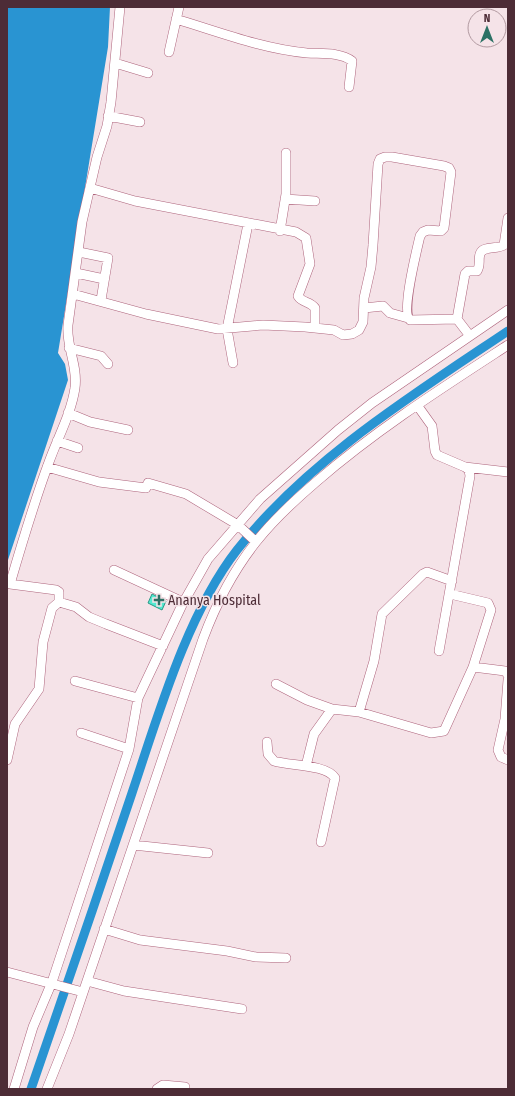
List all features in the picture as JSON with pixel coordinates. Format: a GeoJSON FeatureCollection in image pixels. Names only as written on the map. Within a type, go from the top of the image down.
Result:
{"type":"FeatureCollection","features":[{"type":"Feature","properties":{"kind":"street"},"geometry":{"type":"LineString","coordinates":[[7,760],[15,724],[39,689],[43,642],[52,608],[59,602],[59,592],[56,590],[9,583],[47,467],[68,413],[75,386],[75,364],[69,348],[67,337],[82,222],[108,116],[120,7]]}},
{"type":"Feature","properties":{"kind":"street"},"geometry":{"type":"LineString","coordinates":[[169,52],[179,7]]}},
{"type":"Feature","properties":{"kind":"street"},"geometry":{"type":"LineString","coordinates":[[176,19],[270,46],[305,53],[346,57],[352,61],[348,86]]}},
{"type":"Feature","properties":{"kind":"street"},"geometry":{"type":"LineString","coordinates":[[115,63],[148,73]]}},
{"type":"Feature","properties":{"kind":"street"},"geometry":{"type":"LineString","coordinates":[[108,116],[140,122]]}},
{"type":"Feature","properties":{"kind":"street"},"geometry":{"type":"LineString","coordinates":[[280,231],[285,200],[286,153]]}},
{"type":"Feature","properties":{"kind":"street"},"geometry":{"type":"LineString","coordinates":[[73,294],[101,300],[146,314],[218,329],[263,325],[334,330],[343,334],[352,334],[359,330],[363,322],[371,267],[376,188],[380,159],[392,157],[444,166],[449,168],[451,172],[444,228],[441,231],[428,230],[423,232],[420,236],[410,284],[408,318]]}},
{"type":"Feature","properties":{"kind":"street"},"geometry":{"type":"LineString","coordinates":[[90,188],[134,201],[280,231],[296,232],[306,238],[310,264],[298,296],[300,300],[312,304],[316,308],[314,328]]}},
{"type":"Feature","properties":{"kind":"street"},"geometry":{"type":"LineString","coordinates":[[285,200],[316,201]]}},
{"type":"Feature","properties":{"kind":"street"},"geometry":{"type":"LineString","coordinates":[[470,336],[457,319],[465,274],[468,271],[477,271],[480,267],[479,256],[485,249],[501,248],[504,246],[508,218]]}},
{"type":"Feature","properties":{"kind":"street"},"geometry":{"type":"LineString","coordinates":[[233,363],[227,329],[248,224]]}},
{"type":"Feature","properties":{"kind":"street"},"geometry":{"type":"LineString","coordinates":[[79,252],[108,258],[101,300]]}},
{"type":"Feature","properties":{"kind":"street"},"geometry":{"type":"LineString","coordinates":[[76,273],[104,278]]}},
{"type":"Feature","properties":{"kind":"street"},"geometry":{"type":"LineString","coordinates":[[364,308],[383,306],[390,313],[408,318],[410,320],[457,319]]}},
{"type":"Feature","properties":{"kind":"street"},"geometry":{"type":"LineString","coordinates":[[14,1089],[33,1027],[56,984],[129,750],[138,698],[183,602],[208,559],[240,527],[260,499],[338,430],[372,403],[508,310]]}},
{"type":"Feature","properties":{"kind":"street"},"geometry":{"type":"LineString","coordinates":[[47,1089],[69,1034],[216,605],[230,580],[255,540],[291,504],[350,453],[418,405],[508,345]]}},
{"type":"Feature","properties":{"kind":"street"},"geometry":{"type":"LineString","coordinates":[[69,348],[101,356],[108,364]]}},
{"type":"Feature","properties":{"kind":"street"},"geometry":{"type":"LineString","coordinates":[[418,405],[432,426],[435,451],[437,455],[465,467],[508,472]]}},
{"type":"Feature","properties":{"kind":"street"},"geometry":{"type":"LineString","coordinates":[[68,413],[90,422],[128,430]]}},
{"type":"Feature","properties":{"kind":"street"},"geometry":{"type":"LineString","coordinates":[[57,442],[78,448]]}},
{"type":"Feature","properties":{"kind":"street"},"geometry":{"type":"LineString","coordinates":[[47,467],[99,482],[146,488],[148,483],[186,494],[240,527],[255,540]]}},
{"type":"Feature","properties":{"kind":"street"},"geometry":{"type":"LineString","coordinates":[[439,651],[469,489],[469,470],[465,467]]}},
{"type":"Feature","properties":{"kind":"street"},"geometry":{"type":"LineString","coordinates":[[114,570],[183,602]]}},
{"type":"Feature","properties":{"kind":"street"},"geometry":{"type":"LineString","coordinates":[[359,712],[374,661],[382,614],[423,574],[427,572],[452,581]]}},
{"type":"Feature","properties":{"kind":"street"},"geometry":{"type":"LineString","coordinates":[[276,684],[307,700],[332,709],[359,712],[432,733],[440,733],[448,725],[473,667],[490,613],[490,606],[488,604],[450,594]]}},
{"type":"Feature","properties":{"kind":"street"},"geometry":{"type":"LineString","coordinates":[[59,602],[76,607],[89,617],[163,646]]}},
{"type":"Feature","properties":{"kind":"street"},"geometry":{"type":"LineString","coordinates":[[473,667],[505,671],[508,674]]}},
{"type":"Feature","properties":{"kind":"street"},"geometry":{"type":"LineString","coordinates":[[508,680],[506,719],[498,750],[501,757],[508,760]]}},
{"type":"Feature","properties":{"kind":"street"},"geometry":{"type":"LineString","coordinates":[[75,681],[138,698]]}},
{"type":"Feature","properties":{"kind":"street"},"geometry":{"type":"LineString","coordinates":[[306,766],[314,734],[332,709]]}},
{"type":"Feature","properties":{"kind":"street"},"geometry":{"type":"LineString","coordinates":[[81,733],[129,750]]}},
{"type":"Feature","properties":{"kind":"street"},"geometry":{"type":"LineString","coordinates":[[267,742],[268,754],[274,761],[306,766],[329,772],[335,778],[321,842]]}},
{"type":"Feature","properties":{"kind":"street"},"geometry":{"type":"LineString","coordinates":[[133,844],[208,853]]}},
{"type":"Feature","properties":{"kind":"street"},"geometry":{"type":"LineString","coordinates":[[104,929],[140,940],[227,950],[256,957],[286,958]]}},
{"type":"Feature","properties":{"kind":"street"},"geometry":{"type":"LineString","coordinates":[[7,972],[83,992]]}},
{"type":"Feature","properties":{"kind":"street"},"geometry":{"type":"LineString","coordinates":[[87,981],[124,990],[242,1009]]}},
{"type":"Feature","properties":{"kind":"street"},"geometry":{"type":"LineString","coordinates":[[157,1089],[163,1085],[185,1086]]}},
{"type":"Feature","properties":{"kind":"water"},"geometry":{"type":"Polygon","coordinates":[[[7,7],[110,7],[108,47],[58,353],[65,364],[68,380],[7,563],[7,7]]]}},
{"type":"Feature","properties":{"kind":"building"},"geometry":{"type":"Polygon","coordinates":[[[152,594],[166,601],[162,610],[148,603],[152,594]]]}},
{"type":"Feature","properties":{"kind":"waterway"},"geometry":{"type":"LineString","coordinates":[[31,1089],[163,699],[203,604],[219,576],[237,550],[265,517],[329,458],[400,404],[508,331]]}},
{"type":"Feature","properties":{"kind":"place","name":"Ananya Hospital"},"geometry":{"type":"Point","coordinates":[159,600]}}]}
